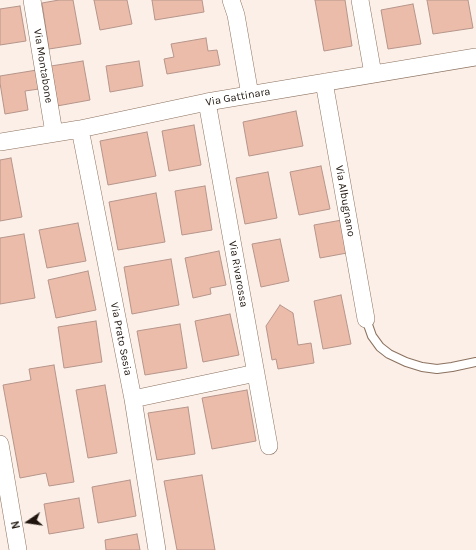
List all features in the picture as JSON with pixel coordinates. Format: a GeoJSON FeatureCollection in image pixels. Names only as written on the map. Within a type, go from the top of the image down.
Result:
{"type":"FeatureCollection","features":[{"type":"Feature","properties":{"kind":"street","name":"Via Montabone"},"geometry":{"type":"LineString","coordinates":[[32,0],[54,133]]}},
{"type":"Feature","properties":{"kind":"street"},"geometry":{"type":"LineString","coordinates":[[231,0],[236,15],[250,95]]}},
{"type":"Feature","properties":{"kind":"street"},"geometry":{"type":"LineString","coordinates":[[360,0],[372,74]]}},
{"type":"Feature","properties":{"kind":"street","name":"Via Gattinara"},"geometry":{"type":"LineString","coordinates":[[0,142],[80,129],[207,102],[476,57]]}},
{"type":"Feature","properties":{"kind":"street","name":"Via Albugnano"},"geometry":{"type":"LineString","coordinates":[[324,82],[366,319]]}},
{"type":"Feature","properties":{"kind":"street","name":"Via Rivarossa"},"geometry":{"type":"LineString","coordinates":[[207,102],[269,446]]}},
{"type":"Feature","properties":{"kind":"street","name":"Via Prato Sesia"},"geometry":{"type":"LineString","coordinates":[[80,129],[133,398],[156,550]]}},
{"type":"Feature","properties":{"kind":"street"},"geometry":{"type":"LineString","coordinates":[[133,398],[256,373]]}},
{"type":"Feature","properties":{"kind":"street"},"geometry":{"type":"LineString","coordinates":[[0,444],[18,550]]}},
{"type":"Feature","properties":{"kind":"lane"},"geometry":{"type":"LineString","coordinates":[[366,319],[372,336],[380,347],[389,354],[406,362],[422,367],[437,369],[476,362]]}},
{"type":"Feature","properties":{"kind":"building"},"geometry":{"type":"Polygon","coordinates":[[[59,0],[73,0],[81,44],[49,49],[42,3],[59,0]]]}},
{"type":"Feature","properties":{"kind":"building"},"geometry":{"type":"Polygon","coordinates":[[[94,0],[127,0],[132,24],[100,30],[94,0]]]}},
{"type":"Feature","properties":{"kind":"building"},"geometry":{"type":"Polygon","coordinates":[[[152,0],[202,0],[204,12],[155,20],[152,0]]]}},
{"type":"Feature","properties":{"kind":"building"},"geometry":{"type":"Polygon","coordinates":[[[315,0],[345,0],[352,46],[324,51],[315,0]]]}},
{"type":"Feature","properties":{"kind":"building"},"geometry":{"type":"Polygon","coordinates":[[[427,0],[468,0],[473,28],[433,34],[427,0]]]}},
{"type":"Feature","properties":{"kind":"building"},"geometry":{"type":"Polygon","coordinates":[[[413,4],[421,44],[388,49],[381,10],[413,4]]]}},
{"type":"Feature","properties":{"kind":"building"},"geometry":{"type":"Polygon","coordinates":[[[20,6],[26,41],[0,45],[0,9],[20,6]]]}},
{"type":"Feature","properties":{"kind":"building"},"geometry":{"type":"Polygon","coordinates":[[[206,38],[208,51],[217,50],[220,65],[167,74],[164,59],[174,57],[171,44],[206,38]]]}},
{"type":"Feature","properties":{"kind":"building"},"geometry":{"type":"Polygon","coordinates":[[[83,61],[90,100],[57,106],[51,66],[83,61]]]}},
{"type":"Feature","properties":{"kind":"building"},"geometry":{"type":"Polygon","coordinates":[[[139,61],[143,86],[110,92],[106,66],[139,61]]]}},
{"type":"Feature","properties":{"kind":"building"},"geometry":{"type":"Polygon","coordinates":[[[37,70],[39,89],[25,91],[28,110],[5,114],[0,76],[37,70]]]}},
{"type":"Feature","properties":{"kind":"building"},"geometry":{"type":"Polygon","coordinates":[[[296,111],[303,146],[249,156],[243,122],[296,111]]]}},
{"type":"Feature","properties":{"kind":"building"},"geometry":{"type":"Polygon","coordinates":[[[194,125],[201,165],[169,171],[162,131],[194,125]]]}},
{"type":"Feature","properties":{"kind":"building"},"geometry":{"type":"Polygon","coordinates":[[[147,132],[156,176],[108,185],[100,141],[147,132]]]}},
{"type":"Feature","properties":{"kind":"building"},"geometry":{"type":"Polygon","coordinates":[[[11,158],[22,217],[0,221],[0,160],[11,158]]]}},
{"type":"Feature","properties":{"kind":"building"},"geometry":{"type":"Polygon","coordinates":[[[321,166],[330,209],[299,215],[290,172],[321,166]]]}},
{"type":"Feature","properties":{"kind":"building"},"geometry":{"type":"Polygon","coordinates":[[[268,172],[277,218],[245,224],[236,178],[268,172]]]}},
{"type":"Feature","properties":{"kind":"building"},"geometry":{"type":"Polygon","coordinates":[[[205,186],[212,230],[182,235],[175,191],[205,186]]]}},
{"type":"Feature","properties":{"kind":"building"},"geometry":{"type":"Polygon","coordinates":[[[156,193],[165,242],[118,250],[109,202],[156,193]]]}},
{"type":"Feature","properties":{"kind":"building"},"geometry":{"type":"Polygon","coordinates":[[[342,220],[347,253],[320,258],[314,225],[342,220]]]}},
{"type":"Feature","properties":{"kind":"building"},"geometry":{"type":"Polygon","coordinates":[[[78,223],[86,261],[47,268],[39,230],[78,223]]]}},
{"type":"Feature","properties":{"kind":"building"},"geometry":{"type":"Polygon","coordinates":[[[24,234],[35,298],[0,304],[0,238],[24,234]]]}},
{"type":"Feature","properties":{"kind":"building"},"geometry":{"type":"Polygon","coordinates":[[[280,239],[289,281],[261,287],[252,244],[280,239]]]}},
{"type":"Feature","properties":{"kind":"building"},"geometry":{"type":"Polygon","coordinates":[[[219,251],[226,285],[210,288],[211,294],[193,298],[185,258],[219,251]]]}},
{"type":"Feature","properties":{"kind":"building"},"geometry":{"type":"Polygon","coordinates":[[[171,259],[179,305],[132,314],[124,267],[171,259]]]}},
{"type":"Feature","properties":{"kind":"building"},"geometry":{"type":"Polygon","coordinates":[[[88,271],[96,310],[56,318],[48,280],[88,271]]]}},
{"type":"Feature","properties":{"kind":"building"},"geometry":{"type":"Polygon","coordinates":[[[341,295],[351,344],[323,349],[314,301],[341,295]]]}},
{"type":"Feature","properties":{"kind":"building"},"geometry":{"type":"Polygon","coordinates":[[[280,305],[293,313],[298,345],[311,343],[314,363],[278,369],[276,359],[272,360],[266,326],[280,305]]]}},
{"type":"Feature","properties":{"kind":"building"},"geometry":{"type":"Polygon","coordinates":[[[230,314],[239,355],[203,362],[195,321],[230,314]]]}},
{"type":"Feature","properties":{"kind":"building"},"geometry":{"type":"Polygon","coordinates":[[[96,321],[102,362],[64,368],[58,327],[96,321]]]}},
{"type":"Feature","properties":{"kind":"building"},"geometry":{"type":"Polygon","coordinates":[[[180,324],[187,368],[145,375],[137,331],[180,324]]]}},
{"type":"Feature","properties":{"kind":"building"},"geometry":{"type":"Polygon","coordinates":[[[54,365],[74,482],[49,486],[46,473],[20,478],[3,385],[31,380],[29,369],[54,365]]]}},
{"type":"Feature","properties":{"kind":"building"},"geometry":{"type":"Polygon","coordinates":[[[105,385],[117,453],[88,458],[76,390],[105,385]]]}},
{"type":"Feature","properties":{"kind":"building"},"geometry":{"type":"Polygon","coordinates":[[[247,390],[256,441],[212,449],[202,398],[247,390]]]}},
{"type":"Feature","properties":{"kind":"building"},"geometry":{"type":"Polygon","coordinates":[[[188,407],[195,454],[157,460],[148,413],[188,407]]]}},
{"type":"Feature","properties":{"kind":"building"},"geometry":{"type":"Polygon","coordinates":[[[202,475],[215,550],[177,550],[164,481],[202,475]]]}},
{"type":"Feature","properties":{"kind":"building"},"geometry":{"type":"Polygon","coordinates":[[[130,480],[136,516],[98,523],[92,487],[130,480]]]}},
{"type":"Feature","properties":{"kind":"building"},"geometry":{"type":"Polygon","coordinates":[[[79,498],[84,528],[49,534],[44,504],[79,498]]]}},
{"type":"Feature","properties":{"kind":"building"},"geometry":{"type":"Polygon","coordinates":[[[137,534],[140,550],[106,550],[105,540],[137,534]]]}}]}
